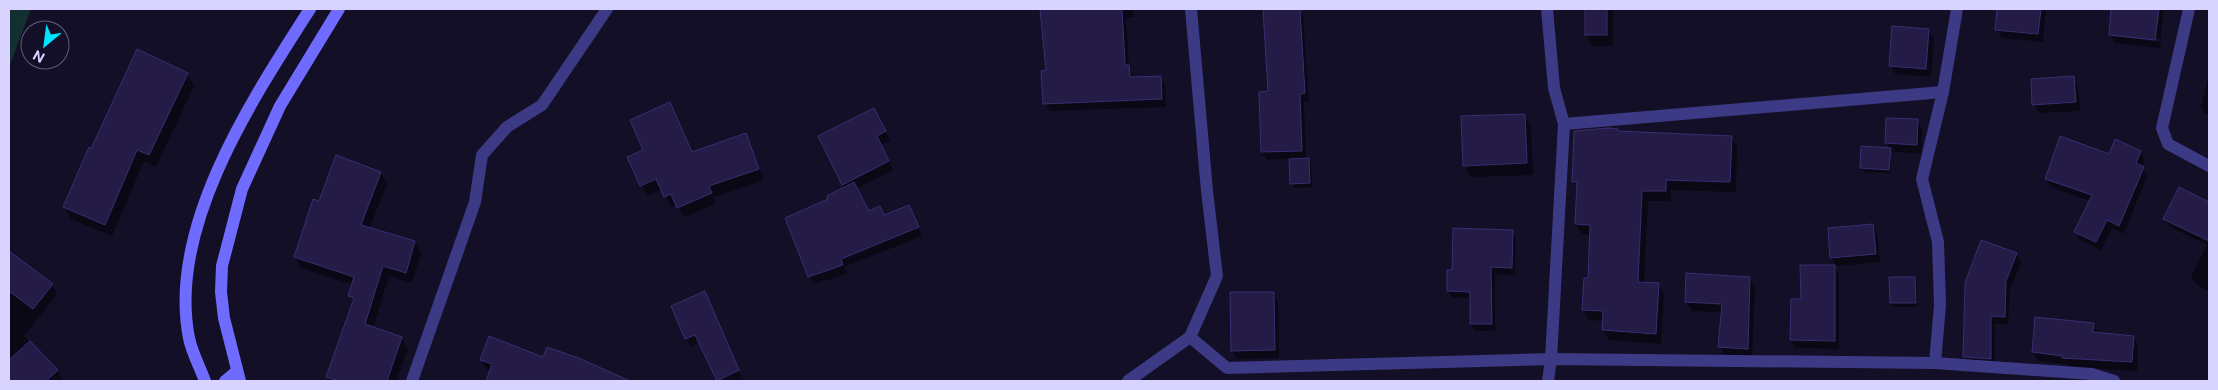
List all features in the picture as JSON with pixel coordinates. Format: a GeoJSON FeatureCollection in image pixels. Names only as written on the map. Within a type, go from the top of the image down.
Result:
{"type":"FeatureCollection","features":[{"type":"Feature","properties":{"kind":"main road"},"geometry":{"type":"LineString","coordinates":[[205,381],[189,339],[186,299],[189,260],[213,178],[255,94],[310,9]]}},
{"type":"Feature","properties":{"kind":"main road"},"geometry":{"type":"LineString","coordinates":[[225,381],[238,376],[224,318],[221,292],[222,266],[242,189],[280,106],[339,9]]}},
{"type":"Feature","properties":{"kind":"street"},"geometry":{"type":"LineString","coordinates":[[412,381],[475,202],[482,155],[507,127],[542,105],[607,9]]}},
{"type":"Feature","properties":{"kind":"street"},"geometry":{"type":"LineString","coordinates":[[1128,381],[1190,337],[1217,276],[1207,191],[1191,9]]}},
{"type":"Feature","properties":{"kind":"street"},"geometry":{"type":"LineString","coordinates":[[1547,9],[1554,88],[1564,124],[1551,359],[1548,381]]}},
{"type":"Feature","properties":{"kind":"street"},"geometry":{"type":"LineString","coordinates":[[1935,363],[1940,305],[1938,242],[1922,179],[1943,92],[1958,9]]}},
{"type":"Feature","properties":{"kind":"street"},"geometry":{"type":"LineString","coordinates":[[2189,9],[2162,128],[2168,144],[2209,166]]}},
{"type":"Feature","properties":{"kind":"street"},"geometry":{"type":"LineString","coordinates":[[1564,124],[1943,92]]}},
{"type":"Feature","properties":{"kind":"street"},"geometry":{"type":"LineString","coordinates":[[1190,337],[1227,368],[1551,359],[1935,363],[2092,374],[2114,381]]}},
{"type":"Feature","properties":{"kind":"green space"},"geometry":{"type":"Polygon","coordinates":[[[9,9],[31,9],[27,20],[20,20],[20,38],[9,67],[9,9]]]}},
{"type":"Feature","properties":{"kind":"building"},"geometry":{"type":"Polygon","coordinates":[[[1040,9],[1122,9],[1125,65],[1129,65],[1130,77],[1161,76],[1162,99],[1043,104],[1041,71],[1046,70],[1040,9]]]}},
{"type":"Feature","properties":{"kind":"building"},"geometry":{"type":"Polygon","coordinates":[[[1263,9],[1300,9],[1305,93],[1300,94],[1302,151],[1261,152],[1259,92],[1268,91],[1263,9]]]}},
{"type":"Feature","properties":{"kind":"building"},"geometry":{"type":"Polygon","coordinates":[[[1585,9],[1607,9],[1607,35],[1585,35],[1585,9]]]}},
{"type":"Feature","properties":{"kind":"building"},"geometry":{"type":"Polygon","coordinates":[[[1997,9],[2041,9],[2038,34],[1995,30],[1997,9]]]}},
{"type":"Feature","properties":{"kind":"building"},"geometry":{"type":"Polygon","coordinates":[[[2111,9],[2159,9],[2155,40],[2109,35],[2111,9]]]}},
{"type":"Feature","properties":{"kind":"building"},"geometry":{"type":"Polygon","coordinates":[[[1892,26],[1929,29],[1926,69],[1889,66],[1892,26]]]}},
{"type":"Feature","properties":{"kind":"building"},"geometry":{"type":"Polygon","coordinates":[[[137,49],[188,73],[149,155],[137,150],[105,225],[63,207],[89,147],[91,149],[137,49]]]}},
{"type":"Feature","properties":{"kind":"building"},"geometry":{"type":"Polygon","coordinates":[[[2074,76],[2076,102],[2032,105],[2031,79],[2074,76]]]}},
{"type":"Feature","properties":{"kind":"building"},"geometry":{"type":"Polygon","coordinates":[[[670,102],[692,152],[746,133],[759,169],[709,186],[712,193],[677,208],[671,194],[664,197],[656,179],[640,186],[627,157],[643,150],[630,120],[670,102]]]}},
{"type":"Feature","properties":{"kind":"building"},"geometry":{"type":"Polygon","coordinates":[[[874,108],[886,131],[877,136],[889,161],[842,185],[818,136],[874,108]]]}},
{"type":"Feature","properties":{"kind":"building"},"geometry":{"type":"Polygon","coordinates":[[[1525,114],[1527,163],[1463,166],[1461,116],[1525,114]]]}},
{"type":"Feature","properties":{"kind":"building"},"geometry":{"type":"Polygon","coordinates":[[[1886,118],[1918,119],[1917,145],[1885,143],[1886,118]]]}},
{"type":"Feature","properties":{"kind":"building"},"geometry":{"type":"Polygon","coordinates":[[[1618,129],[1618,131],[1732,136],[1730,182],[1666,180],[1666,191],[1642,191],[1638,282],[1659,283],[1656,334],[1602,330],[1603,311],[1582,310],[1584,278],[1588,278],[1590,225],[1575,224],[1577,182],[1572,182],[1574,131],[1618,129]]]}},
{"type":"Feature","properties":{"kind":"building"},"geometry":{"type":"Polygon","coordinates":[[[2060,136],[2109,154],[2115,139],[2141,151],[2136,163],[2144,167],[2119,226],[2107,220],[2096,242],[2074,232],[2092,195],[2045,179],[2060,136]]]}},
{"type":"Feature","properties":{"kind":"building"},"geometry":{"type":"Polygon","coordinates":[[[1861,146],[1891,148],[1889,170],[1860,168],[1861,146]]]}},
{"type":"Feature","properties":{"kind":"building"},"geometry":{"type":"Polygon","coordinates":[[[336,155],[381,172],[361,225],[415,241],[406,273],[383,266],[365,324],[402,337],[387,381],[339,381],[326,377],[354,298],[348,296],[354,277],[294,257],[313,199],[319,201],[336,155]]]}},
{"type":"Feature","properties":{"kind":"building"},"geometry":{"type":"Polygon","coordinates":[[[1309,158],[1310,183],[1290,184],[1289,159],[1309,158]]]}},
{"type":"Feature","properties":{"kind":"building"},"geometry":{"type":"Polygon","coordinates":[[[854,182],[869,211],[880,206],[884,215],[909,205],[919,227],[841,259],[843,265],[808,277],[785,218],[828,199],[827,196],[854,182]]]}},
{"type":"Feature","properties":{"kind":"building"},"geometry":{"type":"Polygon","coordinates":[[[2179,187],[2209,202],[2209,241],[2163,219],[2179,187]]]}},
{"type":"Feature","properties":{"kind":"building"},"geometry":{"type":"Polygon","coordinates":[[[1873,224],[1876,254],[1830,258],[1828,228],[1873,224]]]}},
{"type":"Feature","properties":{"kind":"building"},"geometry":{"type":"Polygon","coordinates":[[[1453,228],[1513,230],[1512,268],[1491,267],[1492,324],[1470,324],[1470,292],[1447,291],[1447,270],[1452,270],[1453,228]]]}},
{"type":"Feature","properties":{"kind":"building"},"geometry":{"type":"Polygon","coordinates":[[[1981,240],[2017,253],[2006,281],[2005,317],[1991,316],[1991,359],[1963,357],[1965,283],[1981,240]]]}},
{"type":"Feature","properties":{"kind":"building"},"geometry":{"type":"Polygon","coordinates":[[[9,251],[53,284],[33,309],[9,291],[9,251]]]}},
{"type":"Feature","properties":{"kind":"building"},"geometry":{"type":"Polygon","coordinates":[[[1800,265],[1835,265],[1835,341],[1790,340],[1791,299],[1801,299],[1800,265]]]}},
{"type":"Feature","properties":{"kind":"building"},"geometry":{"type":"Polygon","coordinates":[[[1686,273],[1750,277],[1748,349],[1718,347],[1722,304],[1685,302],[1686,273]]]}},
{"type":"Feature","properties":{"kind":"building"},"geometry":{"type":"Polygon","coordinates":[[[1889,277],[1915,277],[1916,303],[1890,303],[1889,277]]]}},
{"type":"Feature","properties":{"kind":"building"},"geometry":{"type":"Polygon","coordinates":[[[705,291],[739,370],[717,381],[695,335],[685,339],[671,306],[705,291]]]}},
{"type":"Feature","properties":{"kind":"building"},"geometry":{"type":"Polygon","coordinates":[[[1230,292],[1274,292],[1275,350],[1231,351],[1230,292]]]}},
{"type":"Feature","properties":{"kind":"building"},"geometry":{"type":"Polygon","coordinates":[[[2035,317],[2094,323],[2093,332],[2134,336],[2132,362],[2062,358],[2062,356],[2032,352],[2035,317]]]}},
{"type":"Feature","properties":{"kind":"building"},"geometry":{"type":"Polygon","coordinates":[[[489,336],[543,357],[547,347],[581,359],[630,381],[486,381],[492,364],[480,360],[489,336]]]}},
{"type":"Feature","properties":{"kind":"building"},"geometry":{"type":"Polygon","coordinates":[[[30,341],[58,370],[46,381],[9,381],[9,360],[30,341]]]}}]}
